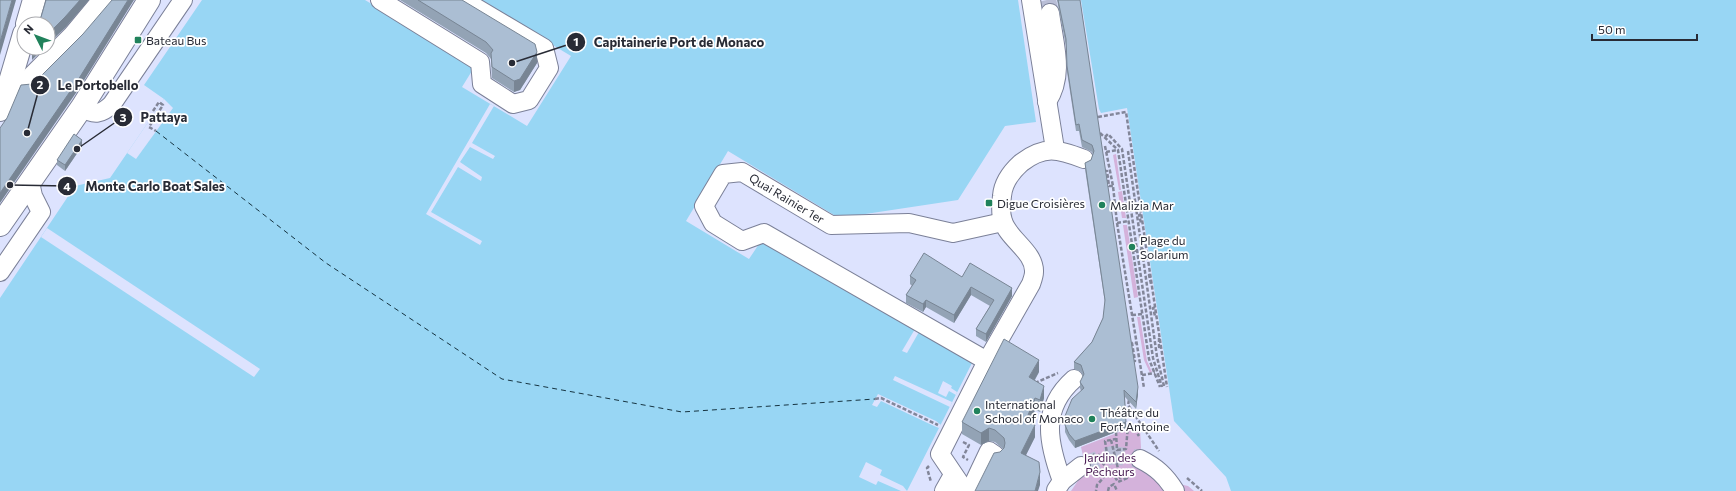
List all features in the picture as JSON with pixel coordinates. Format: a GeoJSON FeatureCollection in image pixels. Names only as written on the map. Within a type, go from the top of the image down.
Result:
{"type":"FeatureCollection","features":[{"type":"Feature","properties":{"kind":"main road"},"geometry":{"type":"LineString","coordinates":[[29,16],[34,0]]}},
{"type":"Feature","properties":{"kind":"main road"},"geometry":{"type":"LineString","coordinates":[[28,82],[74,36],[104,0]]}},
{"type":"Feature","properties":{"kind":"main road"},"geometry":{"type":"LineString","coordinates":[[0,225],[82,107],[149,0]]}},
{"type":"Feature","properties":{"kind":"main road"},"geometry":{"type":"LineString","coordinates":[[0,110],[18,56]]}},
{"type":"Feature","properties":{"kind":"street"},"geometry":{"type":"LineString","coordinates":[[82,107],[89,112],[98,113],[106,111],[183,0]]}},
{"type":"Feature","properties":{"kind":"street"},"geometry":{"type":"LineString","coordinates":[[380,0],[480,62],[482,84],[513,104],[529,100],[549,68],[544,48],[463,0]]}},
{"type":"Feature","properties":{"kind":"street"},"geometry":{"type":"LineString","coordinates":[[1031,0],[1055,149]]}},
{"type":"Feature","properties":{"kind":"street"},"geometry":{"type":"LineString","coordinates":[[1045,7],[1058,72],[1055,88],[1047,102]]}},
{"type":"Feature","properties":{"kind":"street"},"geometry":{"type":"LineString","coordinates":[[1045,7],[1050,61]]}},
{"type":"Feature","properties":{"kind":"street"},"geometry":{"type":"LineString","coordinates":[[97,82],[101,93],[112,104]]}},
{"type":"Feature","properties":{"kind":"street"},"geometry":{"type":"LineString","coordinates":[[965,491],[940,454],[945,430],[1031,284],[1034,272],[1030,259],[1003,222],[1001,207],[1002,191],[1007,180],[1016,168],[1029,157],[1042,151],[1055,149],[1084,159]]}},
{"type":"Feature","properties":{"kind":"street","name":"Quai Rainier 1er"},"geometry":{"type":"LineString","coordinates":[[987,361],[764,233],[742,241],[713,223],[704,206],[723,174],[742,172],[831,225],[909,223],[953,233],[1003,222]]}},
{"type":"Feature","properties":{"kind":"street"},"geometry":{"type":"LineString","coordinates":[[0,272],[41,212],[33,196],[30,182]]}},
{"type":"Feature","properties":{"kind":"street"},"geometry":{"type":"LineString","coordinates":[[1059,486],[1050,438],[1050,414],[1066,376]]}},
{"type":"Feature","properties":{"kind":"street"},"geometry":{"type":"LineString","coordinates":[[970,491],[989,451],[995,454]]}},
{"type":"Feature","properties":{"kind":"street"},"geometry":{"type":"LineString","coordinates":[[1140,459],[1154,466],[1167,477],[1175,491]]}},
{"type":"Feature","properties":{"kind":"street"},"geometry":{"type":"LineString","coordinates":[[1059,486],[1081,466]]}},
{"type":"Feature","properties":{"kind":"street"},"geometry":{"type":"LineString","coordinates":[[944,491],[953,475]]}},
{"type":"Feature","properties":{"kind":"path"},"geometry":{"type":"LineString","coordinates":[[153,111],[158,102],[163,105],[149,127],[156,131]]}},
{"type":"Feature","properties":{"kind":"path"},"geometry":{"type":"LineString","coordinates":[[1098,116],[1126,112],[1141,250],[1142,281],[1149,359],[1166,376],[1164,387]]}},
{"type":"Feature","properties":{"kind":"path"},"geometry":{"type":"LineString","coordinates":[[1100,134],[1118,150],[1138,281],[1151,343],[1161,372],[1164,387]]}},
{"type":"Feature","properties":{"kind":"path"},"geometry":{"type":"LineString","coordinates":[[1105,137],[1108,134],[1123,151],[1133,220],[1148,280],[1164,387]]}},
{"type":"Feature","properties":{"kind":"path"},"geometry":{"type":"LineString","coordinates":[[1105,146],[1113,186],[1117,223],[1144,388]]}},
{"type":"Feature","properties":{"kind":"path"},"geometry":{"type":"LineString","coordinates":[[1106,152],[1118,150]]}},
{"type":"Feature","properties":{"kind":"path"},"geometry":{"type":"LineString","coordinates":[[1123,151],[1130,151]]}},
{"type":"Feature","properties":{"kind":"path"},"geometry":{"type":"LineString","coordinates":[[1130,151],[1160,338],[1161,372]]}},
{"type":"Feature","properties":{"kind":"path"},"geometry":{"type":"LineString","coordinates":[[1100,172],[1107,171],[1109,186],[1113,186]]}},
{"type":"Feature","properties":{"kind":"path"},"geometry":{"type":"LineString","coordinates":[[1136,184],[1134,189],[1136,194],[1138,194]]}},
{"type":"Feature","properties":{"kind":"path"},"geometry":{"type":"LineString","coordinates":[[1124,191],[1134,189]]}},
{"type":"Feature","properties":{"kind":"path"},"geometry":{"type":"LineString","coordinates":[[1138,220],[1139,215],[1141,214]]}},
{"type":"Feature","properties":{"kind":"path"},"geometry":{"type":"LineString","coordinates":[[1133,220],[1138,220],[1142,223]]}},
{"type":"Feature","properties":{"kind":"path"},"geometry":{"type":"LineString","coordinates":[[1117,223],[1129,221]]}},
{"type":"Feature","properties":{"kind":"path"},"geometry":{"type":"LineString","coordinates":[[1141,250],[1144,245],[1146,245]]}},
{"type":"Feature","properties":{"kind":"path"},"geometry":{"type":"LineString","coordinates":[[1134,251],[1141,250],[1147,253]]}},
{"type":"Feature","properties":{"kind":"path"},"geometry":{"type":"LineString","coordinates":[[1148,280],[1150,275]]}},
{"type":"Feature","properties":{"kind":"path"},"geometry":{"type":"LineString","coordinates":[[1138,281],[1148,280]]}},
{"type":"Feature","properties":{"kind":"path"},"geometry":{"type":"LineString","coordinates":[[1148,280],[1152,284]]}},
{"type":"Feature","properties":{"kind":"path"},"geometry":{"type":"LineString","coordinates":[[1152,312],[1153,308],[1155,307]]}},
{"type":"Feature","properties":{"kind":"path"},"geometry":{"type":"LineString","coordinates":[[1132,315],[1152,312]]}},
{"type":"Feature","properties":{"kind":"path"},"geometry":{"type":"LineString","coordinates":[[1152,312],[1154,316],[1156,315]]}},
{"type":"Feature","properties":{"kind":"path"},"geometry":{"type":"LineString","coordinates":[[1147,344],[1157,342],[1158,338],[1160,338]]}},
{"type":"Feature","properties":{"kind":"path"},"geometry":{"type":"LineString","coordinates":[[1157,342],[1159,347],[1161,347]]}},
{"type":"Feature","properties":{"kind":"path"},"geometry":{"type":"LineString","coordinates":[[1129,362],[1135,361],[1132,343],[1136,343]]}},
{"type":"Feature","properties":{"kind":"path"},"geometry":{"type":"LineString","coordinates":[[1142,375],[1161,372]]}},
{"type":"Feature","properties":{"kind":"path"},"geometry":{"type":"LineString","coordinates":[[1033,384],[1066,376]]}},
{"type":"Feature","properties":{"kind":"path"},"geometry":{"type":"LineString","coordinates":[[1130,396],[1128,405],[1146,433]]}},
{"type":"Feature","properties":{"kind":"path"},"geometry":{"type":"LineString","coordinates":[[875,398],[881,398],[945,430],[969,445],[963,457],[981,467]]}},
{"type":"Feature","properties":{"kind":"path"},"geometry":{"type":"LineString","coordinates":[[1116,432],[1117,450],[1126,449],[1128,425],[1131,424],[1138,436]]}},
{"type":"Feature","properties":{"kind":"path"},"geometry":{"type":"LineString","coordinates":[[1096,491],[1097,485],[1110,470],[1097,458],[1100,454],[1108,460],[1105,440],[1116,439]]}},
{"type":"Feature","properties":{"kind":"path"},"geometry":{"type":"LineString","coordinates":[[1111,440],[1121,481]]}},
{"type":"Feature","properties":{"kind":"path"},"geometry":{"type":"LineString","coordinates":[[1115,477],[1118,482],[1127,478],[1126,476]]}},
{"type":"Feature","properties":{"kind":"path"},"geometry":{"type":"LineString","coordinates":[[1108,491],[1109,487],[1114,484],[1117,491]]}},
{"type":"Feature","properties":{"kind":"green space"},"geometry":{"type":"Polygon","coordinates":[[[1116,154],[1121,190],[1119,190],[1113,155],[1116,154]]]}},
{"type":"Feature","properties":{"kind":"green space"},"geometry":{"type":"Polygon","coordinates":[[[1122,191],[1126,218],[1122,218],[1118,192],[1122,191]]]}},
{"type":"Feature","properties":{"kind":"green space"},"geometry":{"type":"Polygon","coordinates":[[[1123,225],[1127,225],[1138,297],[1134,298],[1123,225]]]}},
{"type":"Feature","properties":{"kind":"green space"},"geometry":{"type":"Polygon","coordinates":[[[1137,317],[1140,317],[1147,361],[1152,372],[1150,373],[1144,360],[1137,317]]]}},
{"type":"Feature","properties":{"kind":"green space","name":"Jardin des Pêcheurs"},"geometry":{"type":"Polygon","coordinates":[[[1140,428],[1141,448],[1135,466],[1169,490],[1179,484],[1188,486],[1194,491],[1071,491],[1086,469],[1081,447],[1122,431],[1140,428]]]}},
{"type":"Feature","properties":{"kind":"water"},"geometry":{"type":"Polygon","coordinates":[[[202,0],[365,0],[475,66],[462,87],[527,126],[571,56],[478,0],[1018,0],[1036,122],[1005,126],[958,200],[839,218],[728,151],[686,221],[749,259],[763,238],[972,363],[907,491],[0,491],[0,298],[75,186],[110,178],[164,99],[144,85],[202,0]]]}},
{"type":"Feature","properties":{"kind":"water"},"geometry":{"type":"Polygon","coordinates":[[[1081,0],[1736,0],[1736,491],[1231,491],[1226,477],[1174,421],[1127,108],[1101,113],[1099,109],[1081,0]]]}},
{"type":"Feature","properties":{"kind":"pier"},"geometry":{"type":"Polygon","coordinates":[[[164,99],[173,108],[136,159],[127,153],[164,99]]]}},
{"type":"Feature","properties":{"kind":"pier"},"geometry":{"type":"Polygon","coordinates":[[[490,104],[494,106],[472,143],[495,156],[493,159],[470,147],[460,162],[482,177],[481,181],[458,167],[431,212],[482,241],[480,245],[426,214],[490,104]]]}},
{"type":"Feature","properties":{"kind":"pier"},"geometry":{"type":"Polygon","coordinates":[[[47,228],[260,369],[254,377],[41,237],[47,228]]]}},
{"type":"Feature","properties":{"kind":"pier"},"geometry":{"type":"Polygon","coordinates":[[[915,329],[919,332],[907,353],[902,351],[915,329]]]}},
{"type":"Feature","properties":{"kind":"pier"},"geometry":{"type":"Polygon","coordinates":[[[895,376],[952,402],[950,407],[893,380],[895,376]]]}},
{"type":"Feature","properties":{"kind":"pier"},"geometry":{"type":"Polygon","coordinates":[[[943,381],[952,386],[951,388],[957,392],[956,395],[949,391],[946,397],[938,393],[943,381]]]}},
{"type":"Feature","properties":{"kind":"pier"},"geometry":{"type":"Polygon","coordinates":[[[878,394],[936,421],[941,425],[939,428],[934,426],[881,401],[877,407],[872,405],[878,394]]]}},
{"type":"Feature","properties":{"kind":"pier"},"geometry":{"type":"Polygon","coordinates":[[[866,462],[882,470],[880,475],[903,486],[907,491],[901,491],[878,481],[876,485],[859,477],[866,462]]]}},
{"type":"Feature","properties":{"kind":"building"},"geometry":{"type":"Polygon","coordinates":[[[0,0],[12,0],[0,42],[0,0]]]}},
{"type":"Feature","properties":{"kind":"building"},"geometry":{"type":"Polygon","coordinates":[[[46,0],[80,0],[56,26],[56,16],[41,16],[46,0]]]}},
{"type":"Feature","properties":{"kind":"building"},"geometry":{"type":"Polygon","coordinates":[[[112,0],[128,0],[78,80],[0,193],[0,128],[7,118],[21,85],[32,84],[37,80],[83,34],[112,0]]]}},
{"type":"Feature","properties":{"kind":"building"},"geometry":{"type":"Polygon","coordinates":[[[418,0],[462,0],[535,44],[537,52],[520,79],[514,81],[492,67],[491,53],[493,50],[486,42],[418,0]]]}},
{"type":"Feature","properties":{"kind":"building"},"geometry":{"type":"Polygon","coordinates":[[[1058,0],[1080,0],[1138,387],[1136,402],[1124,390],[1126,422],[1075,441],[1069,434],[1065,425],[1065,416],[1072,399],[1084,388],[1080,382],[1084,374],[1081,365],[1074,362],[1092,342],[1103,318],[1105,300],[1085,163],[1091,160],[1094,151],[1092,145],[1082,140],[1079,124],[1076,125],[1067,66],[1066,39],[1058,0]]]}},
{"type":"Feature","properties":{"kind":"building"},"geometry":{"type":"Polygon","coordinates":[[[74,134],[82,140],[65,165],[57,160],[74,134]]]}},
{"type":"Feature","properties":{"kind":"building"},"geometry":{"type":"Polygon","coordinates":[[[924,253],[962,277],[970,263],[1012,288],[986,334],[976,329],[994,300],[971,287],[954,315],[926,300],[923,304],[906,295],[916,280],[910,276],[924,253]]]}},
{"type":"Feature","properties":{"kind":"building"},"geometry":{"type":"Polygon","coordinates":[[[1004,339],[1039,360],[1029,377],[1044,386],[1040,400],[1035,398],[1026,420],[1035,425],[1021,453],[1039,462],[1040,472],[1035,491],[975,491],[994,453],[1000,452],[1004,448],[1005,443],[1004,438],[995,430],[989,428],[981,433],[962,422],[1004,339]]]}},
{"type":"Feature","properties":{"kind":"ferry route"},"geometry":{"type":"LineString","coordinates":[[156,131],[326,263],[502,379],[682,412],[875,399]]}},
{"type":"Feature","properties":{"kind":"tunnel"},"geometry":{"type":"LineString","coordinates":[[1047,0],[1050,13]]}},
{"type":"Feature","properties":{"kind":"tunnel"},"geometry":{"type":"LineString","coordinates":[[1081,466],[1112,455],[1140,459]]}},
{"type":"Feature","properties":{"kind":"place","name":"Bateau Bus"},"geometry":{"type":"Point","coordinates":[138,40]}},
{"type":"Feature","properties":{"kind":"place","name":"Capitainerie Port de Monaco"},"geometry":{"type":"Point","coordinates":[512,63]}},
{"type":"Feature","properties":{"kind":"place","name":"Le Portobello"},"geometry":{"type":"Point","coordinates":[27,133]}},
{"type":"Feature","properties":{"kind":"place","name":"Pattaya"},"geometry":{"type":"Point","coordinates":[77,149]}},
{"type":"Feature","properties":{"kind":"place","name":"Monte Carlo Boat Sales"},"geometry":{"type":"Point","coordinates":[10,185]}},
{"type":"Feature","properties":{"kind":"place","name":"Digue Croisières"},"geometry":{"type":"Point","coordinates":[989,203]}},
{"type":"Feature","properties":{"kind":"place","name":"Malizia Mar"},"geometry":{"type":"Point","coordinates":[1102,205]}},
{"type":"Feature","properties":{"kind":"place","name":"Plage du Solarium"},"geometry":{"type":"Point","coordinates":[1132,247]}},
{"type":"Feature","properties":{"kind":"place","name":"International School of Monaco"},"geometry":{"type":"Point","coordinates":[977,411]}},
{"type":"Feature","properties":{"kind":"place","name":"Théâtre du Fort Antoine"},"geometry":{"type":"Point","coordinates":[1092,419]}}]}
